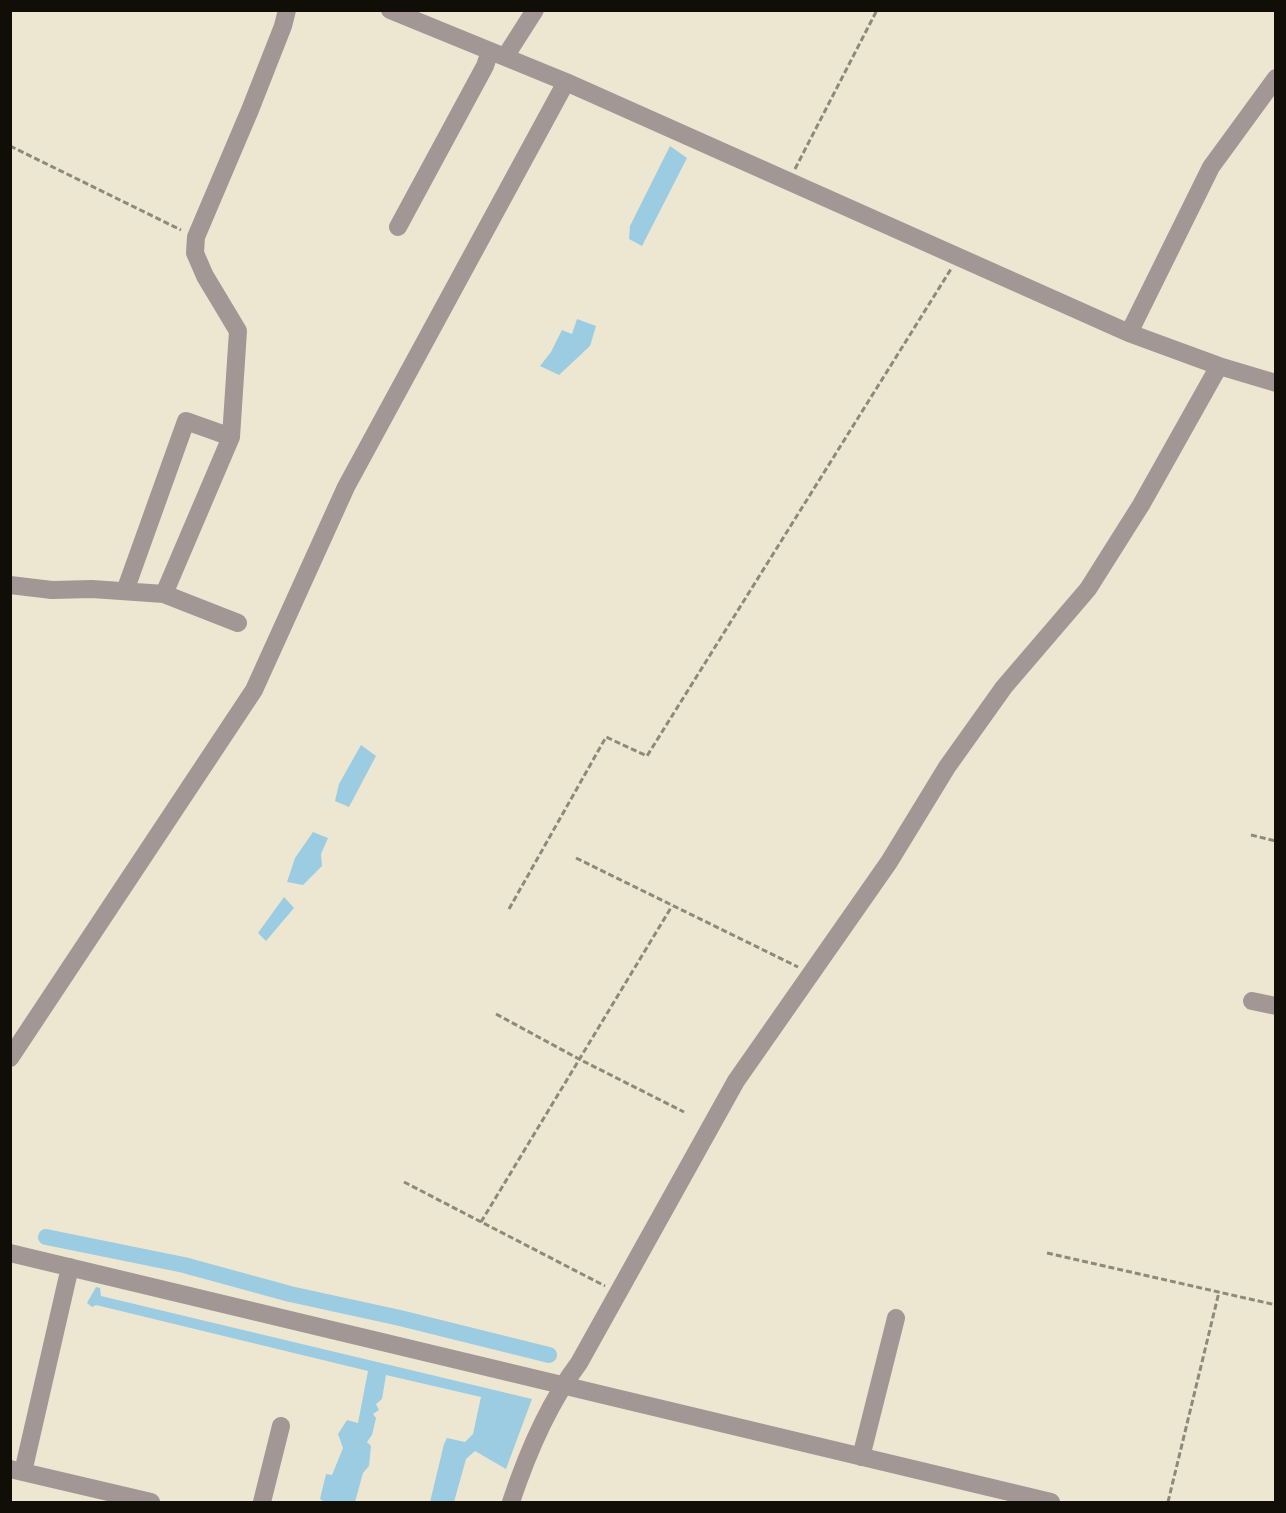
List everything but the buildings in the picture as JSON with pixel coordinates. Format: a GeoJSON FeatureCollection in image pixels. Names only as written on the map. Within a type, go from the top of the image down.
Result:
{"type":"FeatureCollection","features":[{"type":"Feature","properties":{"kind":"street"},"geometry":{"type":"LineString","coordinates":[[164,594],[231,437],[238,331],[198,261],[195,253],[196,237],[250,110],[283,26],[287,10]]}},
{"type":"Feature","properties":{"kind":"street"},"geometry":{"type":"LineString","coordinates":[[398,227],[484,66],[535,10]]}},
{"type":"Feature","properties":{"kind":"street"},"geometry":{"type":"LineString","coordinates":[[399,12],[566,81],[1129,333],[1219,366],[1275,383]]}},
{"type":"Feature","properties":{"kind":"street"},"geometry":{"type":"LineString","coordinates":[[1129,333],[1211,167],[1275,78]]}},
{"type":"Feature","properties":{"kind":"street"},"geometry":{"type":"LineString","coordinates":[[10,1058],[254,690],[346,486],[566,81]]}},
{"type":"Feature","properties":{"kind":"street"},"geometry":{"type":"LineString","coordinates":[[511,1503],[523,1467],[562,1385],[579,1363],[736,1081],[889,862],[947,767],[1005,687],[1088,589],[1141,505],[1219,366]]}},
{"type":"Feature","properties":{"kind":"street"},"geometry":{"type":"LineString","coordinates":[[126,591],[186,421],[231,437]]}},
{"type":"Feature","properties":{"kind":"street"},"geometry":{"type":"LineString","coordinates":[[10,585],[52,590],[92,589],[164,594],[238,623]]}},
{"type":"Feature","properties":{"kind":"street"},"geometry":{"type":"LineString","coordinates":[[1252,1001],[1275,1006]]}},
{"type":"Feature","properties":{"kind":"street"},"geometry":{"type":"LineString","coordinates":[[10,1253],[1051,1503]]}},
{"type":"Feature","properties":{"kind":"street"},"geometry":{"type":"LineString","coordinates":[[70,1267],[17,1470],[151,1503]]}},
{"type":"Feature","properties":{"kind":"street"},"geometry":{"type":"LineString","coordinates":[[861,1457],[896,1318]]}},
{"type":"Feature","properties":{"kind":"street"},"geometry":{"type":"LineString","coordinates":[[262,1503],[281,1426]]}},
{"type":"Feature","properties":{"kind":"path"},"geometry":{"type":"LineString","coordinates":[[789,180],[877,10]]}},
{"type":"Feature","properties":{"kind":"path"},"geometry":{"type":"LineString","coordinates":[[10,146],[196,237]]}},
{"type":"Feature","properties":{"kind":"path"},"geometry":{"type":"LineString","coordinates":[[509,909],[606,736],[647,756],[959,255]]}},
{"type":"Feature","properties":{"kind":"path"},"geometry":{"type":"LineString","coordinates":[[1251,835],[1275,841]]}},
{"type":"Feature","properties":{"kind":"path"},"geometry":{"type":"LineString","coordinates":[[576,858],[811,973]]}},
{"type":"Feature","properties":{"kind":"path"},"geometry":{"type":"LineString","coordinates":[[481,1222],[672,906]]}},
{"type":"Feature","properties":{"kind":"path"},"geometry":{"type":"LineString","coordinates":[[496,1014],[684,1112]]}},
{"type":"Feature","properties":{"kind":"path"},"geometry":{"type":"LineString","coordinates":[[404,1182],[618,1293]]}},
{"type":"Feature","properties":{"kind":"path"},"geometry":{"type":"LineString","coordinates":[[1047,1253],[1275,1305]]}},
{"type":"Feature","properties":{"kind":"path"},"geometry":{"type":"LineString","coordinates":[[1168,1503],[1219,1292]]}},
{"type":"Feature","properties":{"kind":"water"},"geometry":{"type":"Polygon","coordinates":[[[670,146],[687,158],[642,246],[629,239],[630,226],[670,146]]]}},
{"type":"Feature","properties":{"kind":"water"},"geometry":{"type":"Polygon","coordinates":[[[577,319],[596,326],[590,346],[559,375],[540,366],[551,352],[562,330],[572,334],[577,319]]]}},
{"type":"Feature","properties":{"kind":"water"},"geometry":{"type":"Polygon","coordinates":[[[361,745],[376,756],[349,807],[335,801],[339,784],[361,745]]]}},
{"type":"Feature","properties":{"kind":"water"},"geometry":{"type":"Polygon","coordinates":[[[313,832],[328,838],[321,854],[322,866],[303,885],[287,882],[295,858],[313,832]]]}},
{"type":"Feature","properties":{"kind":"water"},"geometry":{"type":"Polygon","coordinates":[[[284,897],[294,908],[266,941],[258,933],[284,897]]]}},
{"type":"Feature","properties":{"kind":"water"},"geometry":{"type":"Polygon","coordinates":[[[96,1287],[100,1288],[101,1296],[532,1399],[506,1469],[475,1451],[466,1459],[454,1502],[430,1502],[444,1444],[447,1438],[465,1442],[473,1434],[481,1397],[386,1375],[382,1399],[376,1404],[379,1410],[373,1414],[376,1418],[372,1435],[367,1442],[371,1446],[369,1466],[363,1473],[355,1502],[325,1502],[320,1499],[326,1474],[332,1475],[343,1448],[338,1434],[347,1420],[358,1423],[368,1371],[96,1305],[92,1307],[87,1303],[96,1287]]]}},
{"type":"Feature","properties":{"kind":"waterway"},"geometry":{"type":"LineString","coordinates":[[46,1237],[184,1265],[290,1294],[400,1318],[549,1355]]}}]}
